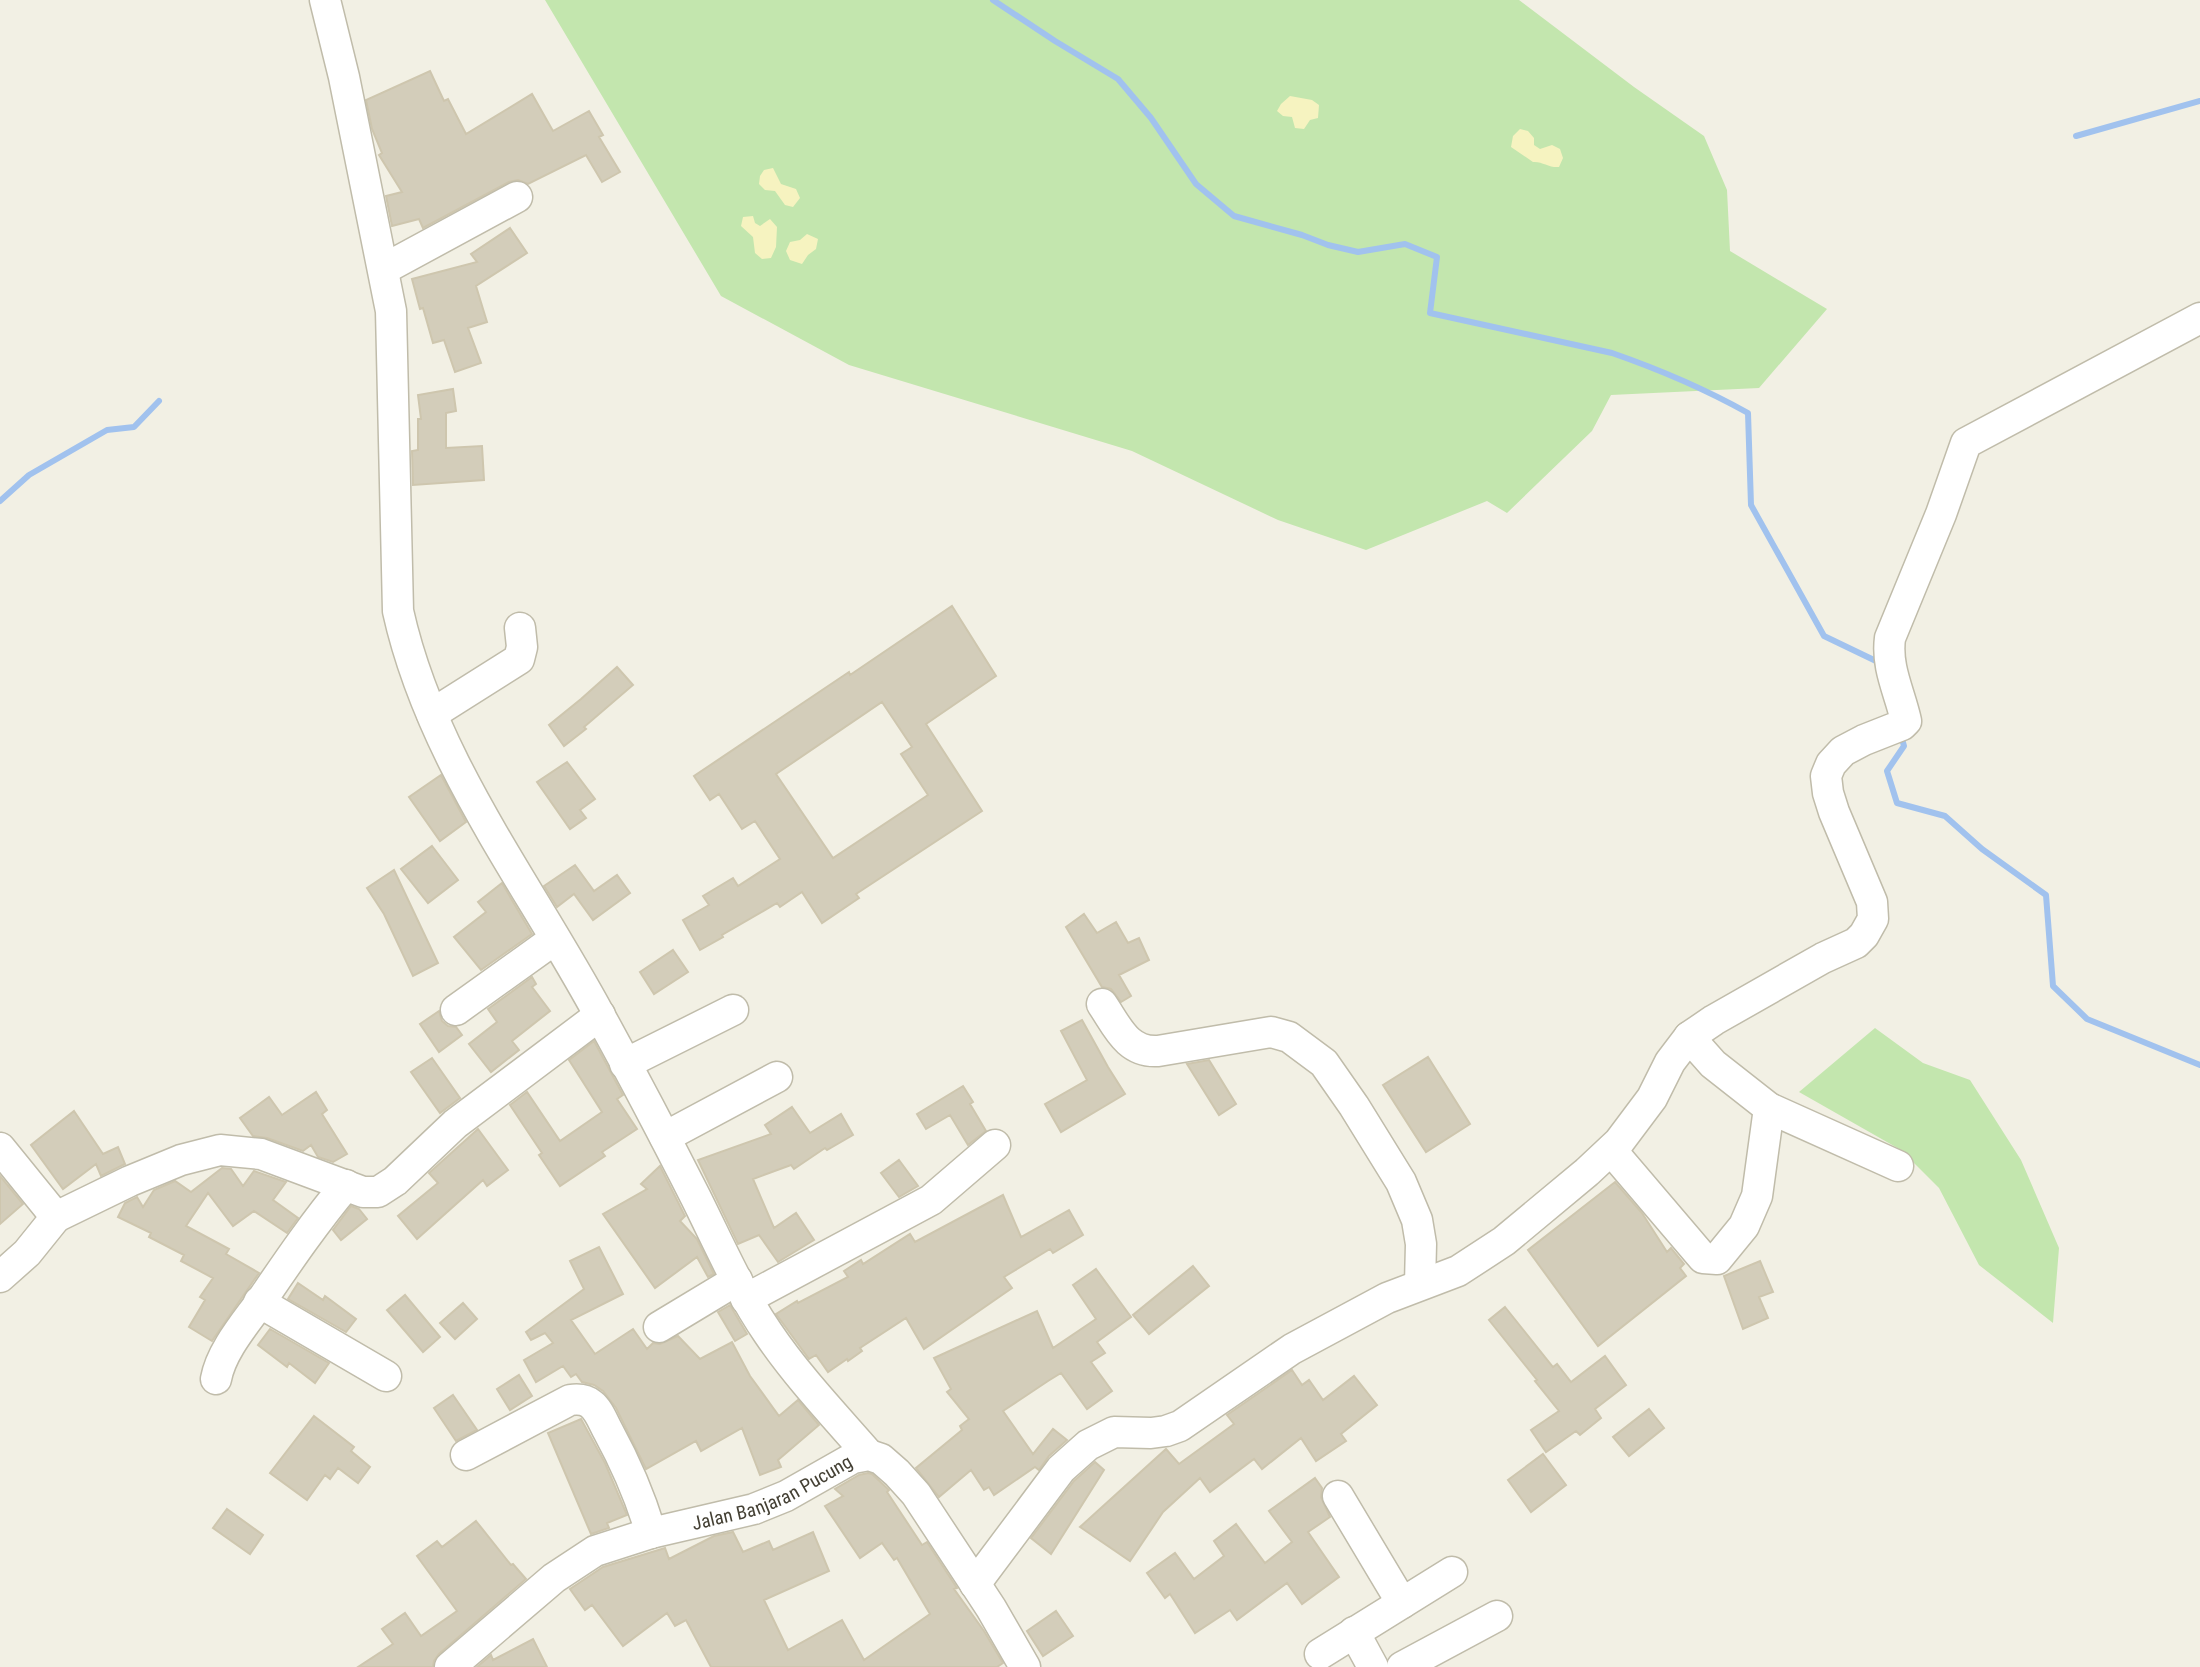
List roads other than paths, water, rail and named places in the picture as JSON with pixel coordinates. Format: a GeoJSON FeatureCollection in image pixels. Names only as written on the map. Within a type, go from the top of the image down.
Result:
{"type":"FeatureCollection","features":[{"type":"Feature","properties":{"kind":"street"},"geometry":{"type":"LineString","coordinates":[[326,0],[391,311],[398,611],[405,642],[432,714],[475,803],[600,1015],[742,1289],[769,1335],[869,1455]]}},
{"type":"Feature","properties":{"kind":"street"},"geometry":{"type":"LineString","coordinates":[[384,269],[517,197]]}},
{"type":"Feature","properties":{"kind":"street"},"geometry":{"type":"LineString","coordinates":[[975,1584],[1061,1469],[1088,1445],[1114,1432],[1152,1433],[1180,1426],[1292,1349],[1387,1298],[1458,1271],[1504,1241],[1611,1150],[1652,1098],[1670,1062],[1689,1037],[1714,1020],[1823,958],[1856,943],[1864,936],[1871,925],[1872,902],[1834,812],[1826,781],[1828,771],[1836,758],[1864,740],[1902,725],[1906,718],[1889,659],[1890,638],[1941,513],[1966,443],[2200,318]]}},
{"type":"Feature","properties":{"kind":"street"},"geometry":{"type":"LineString","coordinates":[[432,714],[519,659],[522,647],[520,628]]}},
{"type":"Feature","properties":{"kind":"street"},"geometry":{"type":"LineString","coordinates":[[456,1010],[555,939]]}},
{"type":"Feature","properties":{"kind":"street"},"geometry":{"type":"LineString","coordinates":[[1102,1004],[1126,1040],[1139,1049],[1158,1051],[1271,1032],[1289,1037],[1324,1063],[1401,1182],[1417,1220],[1421,1244],[1420,1284]]}},
{"type":"Feature","properties":{"kind":"street"},"geometry":{"type":"LineString","coordinates":[[625,1064],[733,1010]]}},
{"type":"Feature","properties":{"kind":"street"},"geometry":{"type":"LineString","coordinates":[[0,1277],[27,1253],[56,1217],[181,1160],[220,1150],[261,1154],[363,1192],[377,1192],[395,1181],[455,1124],[600,1015]]}},
{"type":"Feature","properties":{"kind":"street"},"geometry":{"type":"LineString","coordinates":[[1689,1037],[1713,1064],[1769,1108],[1898,1166]]}},
{"type":"Feature","properties":{"kind":"street"},"geometry":{"type":"LineString","coordinates":[[665,1137],[777,1077]]}},
{"type":"Feature","properties":{"kind":"street"},"geometry":{"type":"LineString","coordinates":[[1611,1150],[1703,1258],[1717,1259],[1744,1226],[1756,1196],[1769,1108]]}},
{"type":"Feature","properties":{"kind":"street"},"geometry":{"type":"LineString","coordinates":[[659,1327],[932,1200],[995,1145]]}},
{"type":"Feature","properties":{"kind":"street"},"geometry":{"type":"LineString","coordinates":[[0,1148],[56,1217]]}},
{"type":"Feature","properties":{"kind":"street"},"geometry":{"type":"LineString","coordinates":[[216,1379],[218,1366],[301,1240],[346,1185]]}},
{"type":"Feature","properties":{"kind":"street"},"geometry":{"type":"LineString","coordinates":[[260,1302],[386,1377]]}},
{"type":"Feature","properties":{"kind":"street"},"geometry":{"type":"LineString","coordinates":[[466,1455],[570,1400],[587,1401],[598,1412],[627,1466],[642,1500],[651,1532]]}},
{"type":"Feature","properties":{"kind":"street","name":"Jalan Banjaran Pucung"},"geometry":{"type":"LineString","coordinates":[[450,1667],[554,1578],[595,1551],[651,1532],[754,1509],[786,1496],[853,1458],[869,1455],[881,1460],[897,1473],[916,1494],[1025,1667]]}},
{"type":"Feature","properties":{"kind":"street"},"geometry":{"type":"LineString","coordinates":[[1338,1496],[1402,1603]]}},
{"type":"Feature","properties":{"kind":"street"},"geometry":{"type":"LineString","coordinates":[[1320,1654],[1452,1572]]}},
{"type":"Feature","properties":{"kind":"street"},"geometry":{"type":"LineString","coordinates":[[1402,1667],[1497,1616]]}},
{"type":"Feature","properties":{"kind":"street"},"geometry":{"type":"LineString","coordinates":[[1354,1633],[1373,1667]]}},
{"type":"Feature","properties":{"kind":"waterway"},"geometry":{"type":"LineString","coordinates":[[993,0],[1118,79],[1151,118],[1196,184],[1234,216],[1358,252],[1405,244],[1437,257],[1430,313],[1612,353],[1681,380],[1748,413],[1751,505],[1824,636],[1876,661],[1878,665]]}},
{"type":"Feature","properties":{"kind":"waterway"},"geometry":{"type":"LineString","coordinates":[[2076,136],[2200,101]]}},
{"type":"Feature","properties":{"kind":"waterway"},"geometry":{"type":"LineString","coordinates":[[0,501],[29,475],[107,430],[134,427],[159,401]]}},
{"type":"Feature","properties":{"kind":"waterway"},"geometry":{"type":"LineString","coordinates":[[1901,735],[1904,746],[1887,771],[1897,803],[1945,816],[1982,849],[2046,895],[2053,986],[2087,1019],[2200,1065]]}}]}
